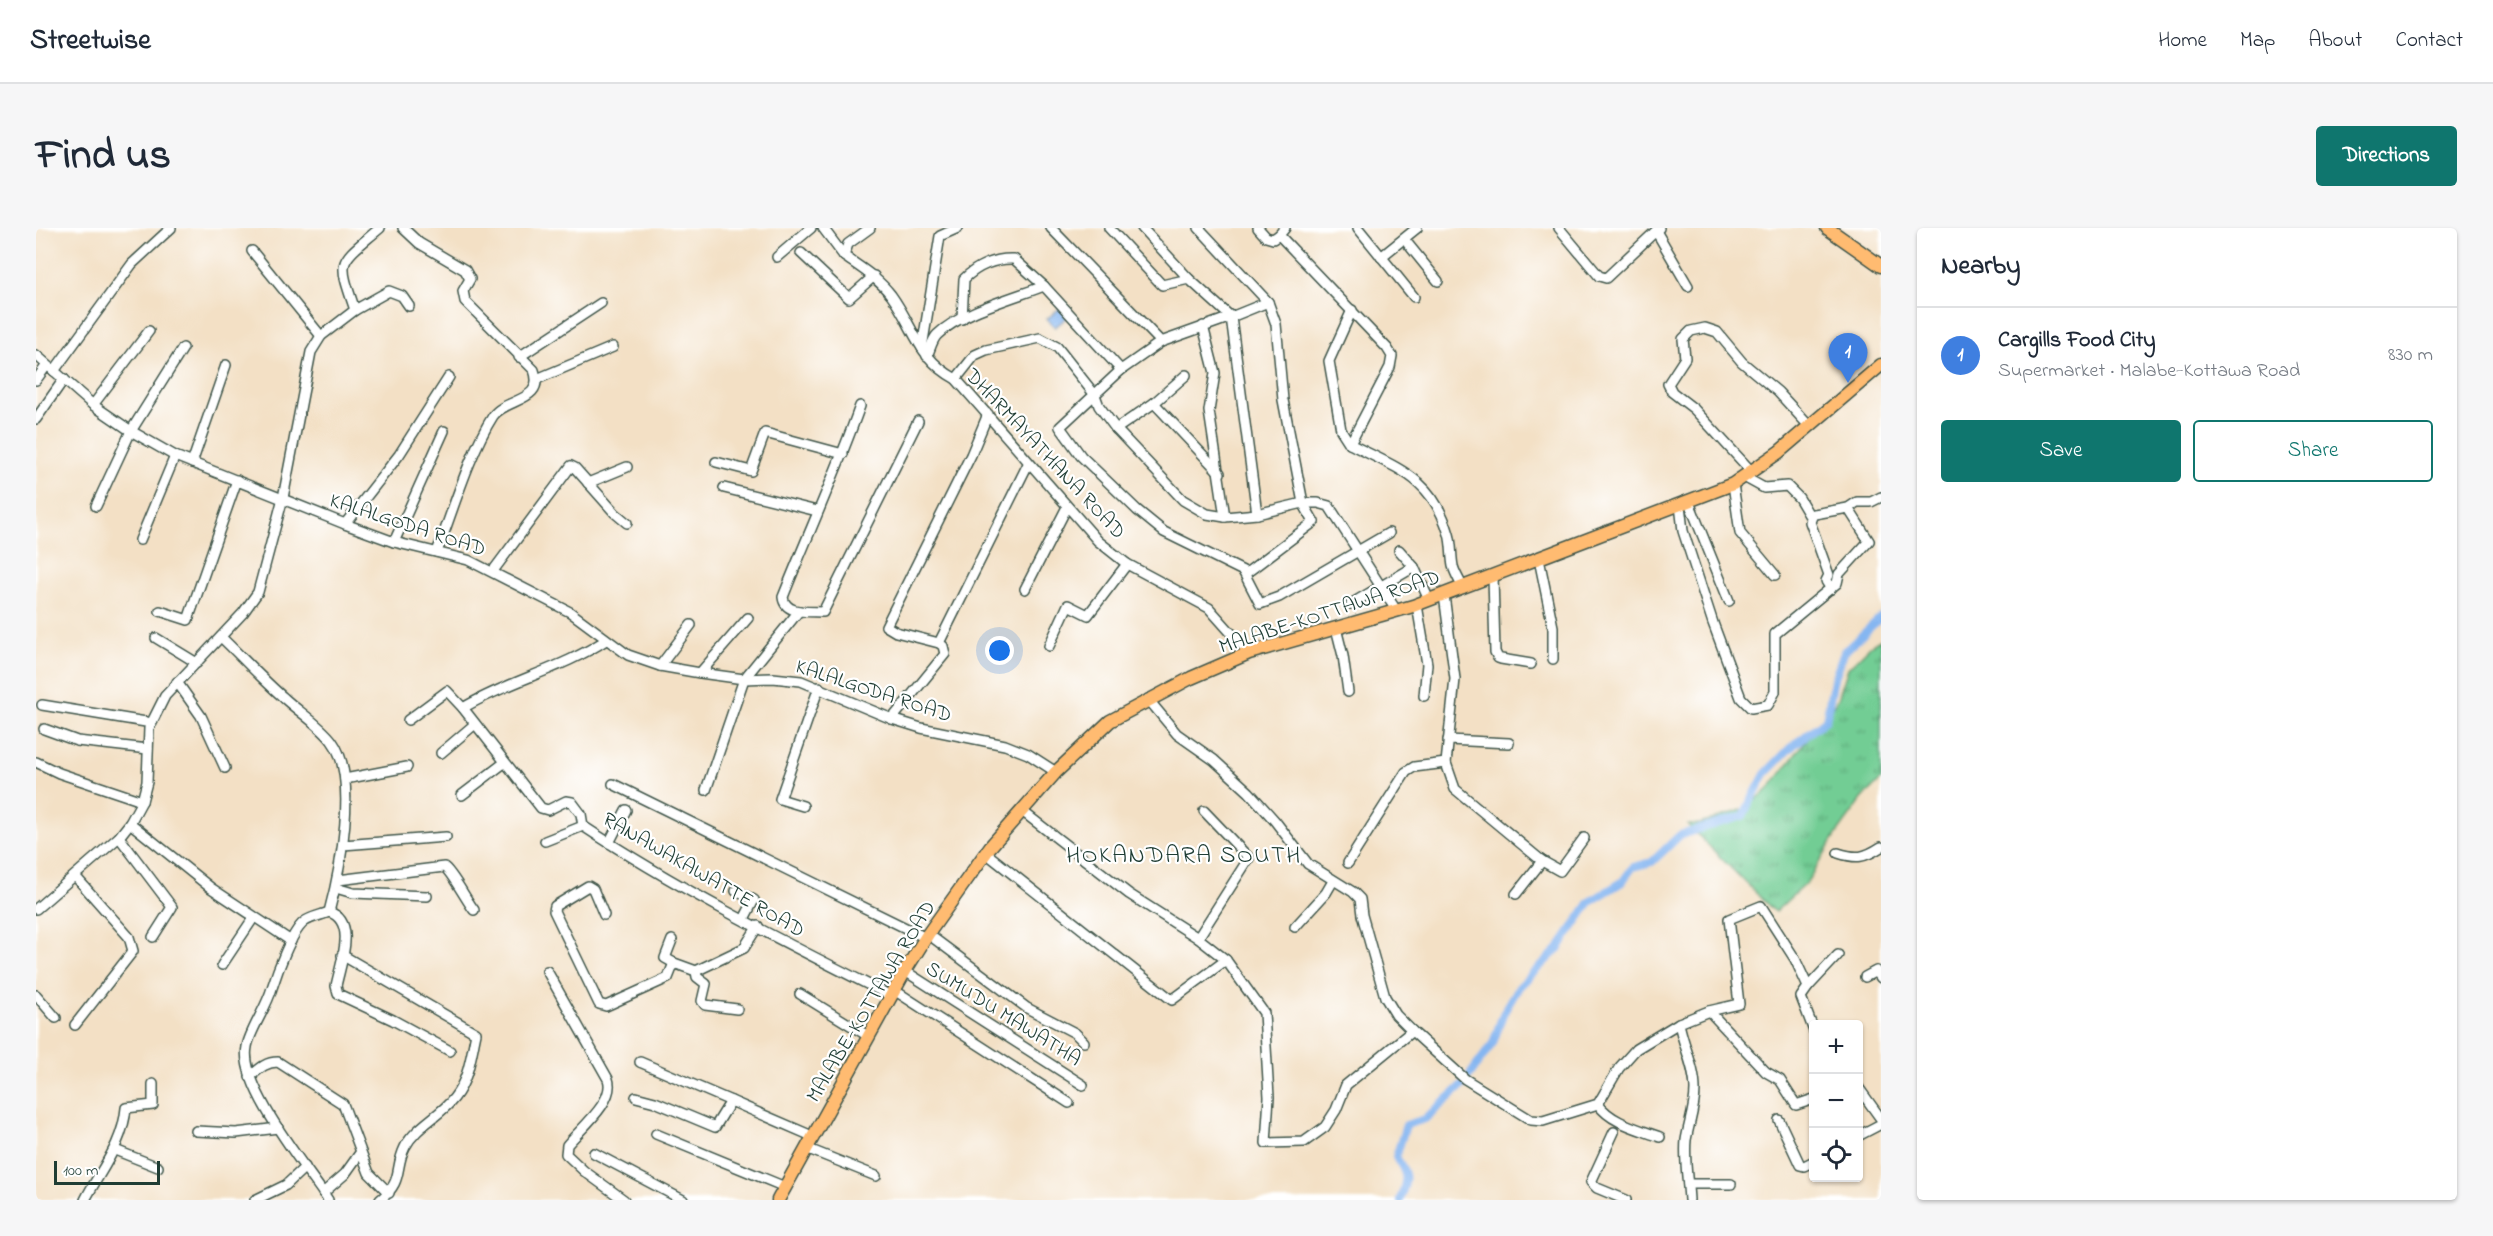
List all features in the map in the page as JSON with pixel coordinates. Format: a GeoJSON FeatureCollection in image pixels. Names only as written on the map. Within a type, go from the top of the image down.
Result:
{"type":"FeatureCollection","features":[{"type":"Feature","properties":{"kind":"main road"},"geometry":{"type":"LineString","coordinates":[[1827,228],[1881,266]]}},
{"type":"Feature","properties":{"kind":"main road","name":"MALABE-KOTTAWA ROAD"},"geometry":{"type":"LineString","coordinates":[[778,1200],[868,1036],[927,936],[986,853],[1056,772],[1110,722],[1148,699],[1249,653],[1423,603],[1733,484],[1809,427],[1881,365]]}},
{"type":"Feature","properties":{"kind":"street"},"geometry":{"type":"LineString","coordinates":[[36,380],[50,368],[132,264],[171,228]]}},
{"type":"Feature","properties":{"kind":"street"},"geometry":{"type":"LineString","coordinates":[[355,310],[342,273],[343,265],[348,256],[380,228]]}},
{"type":"Feature","properties":{"kind":"street"},"geometry":{"type":"LineString","coordinates":[[403,228],[418,243],[465,270],[470,279],[463,291],[465,301],[534,370],[537,379],[534,389],[528,396],[495,412],[483,434],[438,552]]}},
{"type":"Feature","properties":{"kind":"street"},"geometry":{"type":"LineString","coordinates":[[777,257],[811,228]]}},
{"type":"Feature","properties":{"kind":"street"},"geometry":{"type":"LineString","coordinates":[[824,228],[844,256]]}},
{"type":"Feature","properties":{"kind":"street"},"geometry":{"type":"LineString","coordinates":[[844,256],[848,244],[870,228]]}},
{"type":"Feature","properties":{"kind":"street"},"geometry":{"type":"LineString","coordinates":[[925,352],[940,236],[958,228]]}},
{"type":"Feature","properties":{"kind":"street"},"geometry":{"type":"LineString","coordinates":[[1051,228],[1161,342]]}},
{"type":"Feature","properties":{"kind":"street"},"geometry":{"type":"LineString","coordinates":[[1109,228],[1162,285],[1189,279]]}},
{"type":"Feature","properties":{"kind":"street"},"geometry":{"type":"LineString","coordinates":[[1142,228],[1189,279],[1231,317],[1257,514]]}},
{"type":"Feature","properties":{"kind":"street"},"geometry":{"type":"LineString","coordinates":[[1199,228],[1268,302],[1276,324],[1283,400],[1303,503],[1314,522],[1245,574]]}},
{"type":"Feature","properties":{"kind":"street"},"geometry":{"type":"LineString","coordinates":[[1258,228],[1266,237],[1273,239],[1282,231],[1392,356],[1390,367],[1350,444]]}},
{"type":"Feature","properties":{"kind":"street"},"geometry":{"type":"LineString","coordinates":[[1381,257],[1417,228]]}},
{"type":"Feature","properties":{"kind":"street"},"geometry":{"type":"LineString","coordinates":[[1559,228],[1599,276],[1606,279],[1657,230],[1688,286]]}},
{"type":"Feature","properties":{"kind":"street"},"geometry":{"type":"LineString","coordinates":[[1363,230],[1381,257],[1414,297]]}},
{"type":"Feature","properties":{"kind":"street"},"geometry":{"type":"LineString","coordinates":[[1404,238],[1438,281]]}},
{"type":"Feature","properties":{"kind":"street"},"geometry":{"type":"LineString","coordinates":[[252,251],[321,336]]}},
{"type":"Feature","properties":{"kind":"street"},"geometry":{"type":"LineString","coordinates":[[801,253],[849,298],[874,276]]}},
{"type":"Feature","properties":{"kind":"street","name":"DHARMAYATHANA ROAD"},"geometry":{"type":"LineString","coordinates":[[844,256],[874,276],[891,296],[938,369],[956,379],[1028,464],[1098,541],[1127,564],[1209,608],[1249,653]]}},
{"type":"Feature","properties":{"kind":"street"},"geometry":{"type":"LineString","coordinates":[[962,319],[964,279],[976,267],[1006,258],[1014,259],[1044,286],[1121,370]]}},
{"type":"Feature","properties":{"kind":"street"},"geometry":{"type":"LineString","coordinates":[[925,352],[936,336],[962,319],[1044,286]]}},
{"type":"Feature","properties":{"kind":"street"},"geometry":{"type":"LineString","coordinates":[[36,909],[119,837],[130,823],[142,801],[147,782],[149,728],[165,696],[243,614],[258,592],[283,498],[311,352],[321,336],[355,310],[389,291],[402,296],[409,306]]}},
{"type":"Feature","properties":{"kind":"street"},"geometry":{"type":"LineString","coordinates":[[1268,302],[1161,342],[1121,370],[1060,426],[1081,456],[1137,510],[1164,532],[1243,571],[1260,604],[1279,597],[1389,533]]}},
{"type":"Feature","properties":{"kind":"street"},"geometry":{"type":"LineString","coordinates":[[519,357],[601,303]]}},
{"type":"Feature","properties":{"kind":"street"},"geometry":{"type":"LineString","coordinates":[[1352,310],[1329,361],[1341,430],[1350,444],[1414,477],[1424,486],[1435,501],[1449,535],[1453,567],[1463,588]]}},
{"type":"Feature","properties":{"kind":"street"},"geometry":{"type":"LineString","coordinates":[[1203,326],[1215,373],[1209,411],[1226,517]]}},
{"type":"Feature","properties":{"kind":"street"},"geometry":{"type":"LineString","coordinates":[[1809,427],[1778,392],[1742,362],[1717,332],[1705,328],[1691,331],[1683,339],[1685,358],[1668,384],[1672,392],[1694,409],[1748,474],[1764,488],[1774,489],[1787,486],[1799,498],[1809,515],[1848,508],[1857,502],[1871,502],[1881,497]]}},
{"type":"Feature","properties":{"kind":"street"},"geometry":{"type":"LineString","coordinates":[[93,405],[149,331]]}},
{"type":"Feature","properties":{"kind":"street"},"geometry":{"type":"LineString","coordinates":[[956,379],[975,355],[986,350],[1040,338],[1057,346],[1095,395],[1099,406],[1116,429],[1183,500],[1207,514],[1226,517],[1257,514],[1303,503],[1329,506],[1396,610]]}},
{"type":"Feature","properties":{"kind":"street"},"geometry":{"type":"LineString","coordinates":[[537,379],[613,347]]}},
{"type":"Feature","properties":{"kind":"street"},"geometry":{"type":"LineString","coordinates":[[96,506],[131,431],[183,348]]}},
{"type":"Feature","properties":{"kind":"street","name":"KALALGODA ROAD"},"geometry":{"type":"LineString","coordinates":[[36,355],[93,405],[131,431],[175,456],[394,542],[468,560],[570,612],[628,655],[660,666],[700,674],[744,679],[773,678],[801,681],[892,719],[921,728],[1005,745],[1028,754],[1056,772]]}},
{"type":"Feature","properties":{"kind":"street"},"geometry":{"type":"LineString","coordinates":[[192,463],[226,365]]}},
{"type":"Feature","properties":{"kind":"street"},"geometry":{"type":"LineString","coordinates":[[1116,429],[1154,403],[1186,375]]}},
{"type":"Feature","properties":{"kind":"street"},"geometry":{"type":"LineString","coordinates":[[345,524],[399,455],[449,377]]}},
{"type":"Feature","properties":{"kind":"street"},"geometry":{"type":"LineString","coordinates":[[36,419],[64,379]]}},
{"type":"Feature","properties":{"kind":"street"},"geometry":{"type":"LineString","coordinates":[[1154,403],[1220,474]]}},
{"type":"Feature","properties":{"kind":"street"},"geometry":{"type":"LineString","coordinates":[[860,406],[843,454],[817,511],[783,597],[788,607],[799,611],[823,612],[918,421]]}},
{"type":"Feature","properties":{"kind":"street"},"geometry":{"type":"LineString","coordinates":[[892,719],[945,654],[943,646],[939,643],[896,632],[886,626],[971,455],[988,414]]}},
{"type":"Feature","properties":{"kind":"street"},"geometry":{"type":"LineString","coordinates":[[394,542],[444,431]]}},
{"type":"Feature","properties":{"kind":"street"},"geometry":{"type":"LineString","coordinates":[[716,462],[751,471],[765,433],[843,454]]}},
{"type":"Feature","properties":{"kind":"street"},"geometry":{"type":"LineString","coordinates":[[140,540],[175,456]]}},
{"type":"Feature","properties":{"kind":"street"},"geometry":{"type":"LineString","coordinates":[[939,643],[1028,464]]}},
{"type":"Feature","properties":{"kind":"street"},"geometry":{"type":"LineString","coordinates":[[492,571],[571,466],[627,523]]}},
{"type":"Feature","properties":{"kind":"street"},"geometry":{"type":"LineString","coordinates":[[588,483],[627,467]]}},
{"type":"Feature","properties":{"kind":"street"},"geometry":{"type":"LineString","coordinates":[[160,611],[188,620],[237,480]]}},
{"type":"Feature","properties":{"kind":"street"},"geometry":{"type":"LineString","coordinates":[[1733,484],[1740,532],[1775,575]]}},
{"type":"Feature","properties":{"kind":"street"},"geometry":{"type":"LineString","coordinates":[[724,488],[817,511]]}},
{"type":"Feature","properties":{"kind":"street"},"geometry":{"type":"LineString","coordinates":[[1685,504],[1683,531],[1741,698],[1751,708],[1768,705],[1774,692],[1775,634],[1837,583],[1839,574],[1869,540],[1848,508]]}},
{"type":"Feature","properties":{"kind":"street"},"geometry":{"type":"LineString","coordinates":[[1685,504],[1729,601]]}},
{"type":"Feature","properties":{"kind":"street"},"geometry":{"type":"LineString","coordinates":[[1025,589],[1066,507]]}},
{"type":"Feature","properties":{"kind":"street"},"geometry":{"type":"LineString","coordinates":[[1813,514],[1810,522],[1829,575],[1826,581],[1831,589]]}},
{"type":"Feature","properties":{"kind":"street"},"geometry":{"type":"LineString","coordinates":[[1399,550],[1414,567],[1423,603],[1427,664],[1424,696]]}},
{"type":"Feature","properties":{"kind":"street"},"geometry":{"type":"LineString","coordinates":[[1539,559],[1553,627],[1553,659]]}},
{"type":"Feature","properties":{"kind":"street"},"geometry":{"type":"LineString","coordinates":[[1049,646],[1068,605],[1088,615],[1127,564]]}},
{"type":"Feature","properties":{"kind":"street"},"geometry":{"type":"LineString","coordinates":[[1351,604],[1414,567]]}},
{"type":"Feature","properties":{"kind":"street"},"geometry":{"type":"LineString","coordinates":[[1493,576],[1495,652],[1498,658],[1531,664]]}},
{"type":"Feature","properties":{"kind":"street"},"geometry":{"type":"LineString","coordinates":[[1444,595],[1455,679],[1446,763],[1455,789],[1542,861],[1560,871],[1584,838]]}},
{"type":"Feature","properties":{"kind":"street"},"geometry":{"type":"LineString","coordinates":[[706,790],[744,679],[799,611]]}},
{"type":"Feature","properties":{"kind":"street"},"geometry":{"type":"LineString","coordinates":[[700,674],[748,618]]}},
{"type":"Feature","properties":{"kind":"street"},"geometry":{"type":"LineString","coordinates":[[660,666],[692,625]]}},
{"type":"Feature","properties":{"kind":"street"},"geometry":{"type":"LineString","coordinates":[[1336,628],[1348,692]]}},
{"type":"Feature","properties":{"kind":"street"},"geometry":{"type":"LineString","coordinates":[[221,637],[281,696],[332,741],[345,772],[343,845],[337,884],[329,912]]}},
{"type":"Feature","properties":{"kind":"street"},"geometry":{"type":"LineString","coordinates":[[156,638],[197,663]]}},
{"type":"Feature","properties":{"kind":"street"},"geometry":{"type":"LineString","coordinates":[[408,720],[447,691],[463,708],[486,694],[534,676],[593,649],[606,640]]}},
{"type":"Feature","properties":{"kind":"street"},"geometry":{"type":"LineString","coordinates":[[177,682],[201,716],[225,768]]}},
{"type":"Feature","properties":{"kind":"street"},"geometry":{"type":"LineString","coordinates":[[803,806],[780,799],[819,687]]}},
{"type":"Feature","properties":{"kind":"street"},"geometry":{"type":"LineString","coordinates":[[1148,699],[1178,734],[1214,760],[1249,792],[1308,864],[1353,892],[1360,899],[1362,915],[1385,997],[1396,1015],[1464,1078],[1531,1120],[1544,1121],[1598,1104],[1619,1068],[1636,1048],[1678,1023],[1709,1011],[1739,1004],[1729,919],[1761,906],[1795,959],[1808,987]]}},
{"type":"Feature","properties":{"kind":"street"},"geometry":{"type":"LineString","coordinates":[[42,705],[152,723]]}},
{"type":"Feature","properties":{"kind":"street","name":"RANAWAKAWATTE ROAD"},"geometry":{"type":"LineString","coordinates":[[463,708],[541,808],[548,810],[566,801],[572,802],[581,814],[583,826],[684,889],[778,938],[893,993],[1069,1102]]}},
{"type":"Feature","properties":{"kind":"street"},"geometry":{"type":"LineString","coordinates":[[441,753],[475,724]]}},
{"type":"Feature","properties":{"kind":"street"},"geometry":{"type":"LineString","coordinates":[[44,729],[77,741],[148,749]]}},
{"type":"Feature","properties":{"kind":"street"},"geometry":{"type":"LineString","coordinates":[[1449,740],[1509,743]]}},
{"type":"Feature","properties":{"kind":"street"},"geometry":{"type":"LineString","coordinates":[[36,762],[59,773],[142,801]]}},
{"type":"Feature","properties":{"kind":"street"},"geometry":{"type":"LineString","coordinates":[[462,795],[504,763]]}},
{"type":"Feature","properties":{"kind":"street"},"geometry":{"type":"LineString","coordinates":[[1348,863],[1406,772],[1414,767],[1446,763]]}},
{"type":"Feature","properties":{"kind":"street"},"geometry":{"type":"LineString","coordinates":[[345,779],[407,767]]}},
{"type":"Feature","properties":{"kind":"street"},"geometry":{"type":"LineString","coordinates":[[612,784],[927,936],[1027,1008],[1075,1033],[1084,1042]]}},
{"type":"Feature","properties":{"kind":"street"},"geometry":{"type":"LineString","coordinates":[[609,843],[626,810]]}},
{"type":"Feature","properties":{"kind":"street"},"geometry":{"type":"LineString","coordinates":[[1022,811],[1129,894],[1226,960],[1264,1013],[1269,1096],[1266,1143],[1304,1142],[1325,1128],[1336,1110],[1346,1085],[1412,1031]]}},
{"type":"Feature","properties":{"kind":"street"},"geometry":{"type":"LineString","coordinates":[[1198,939],[1249,858],[1204,811]]}},
{"type":"Feature","properties":{"kind":"street"},"geometry":{"type":"LineString","coordinates":[[130,823],[211,888],[291,941]]}},
{"type":"Feature","properties":{"kind":"street"},"geometry":{"type":"LineString","coordinates":[[545,841],[583,826]]}},
{"type":"Feature","properties":{"kind":"street"},"geometry":{"type":"LineString","coordinates":[[119,837],[172,907],[153,937]]}},
{"type":"Feature","properties":{"kind":"street"},"geometry":{"type":"LineString","coordinates":[[343,845],[446,837]]}},
{"type":"Feature","properties":{"kind":"street"},"geometry":{"type":"LineString","coordinates":[[1838,853],[1855,858],[1865,857],[1881,847]]}},
{"type":"Feature","properties":{"kind":"street"},"geometry":{"type":"LineString","coordinates":[[986,853],[1172,1000],[1226,960]]}},
{"type":"Feature","properties":{"kind":"street"},"geometry":{"type":"LineString","coordinates":[[1516,894],[1542,861]]}},
{"type":"Feature","properties":{"kind":"street"},"geometry":{"type":"LineString","coordinates":[[337,884],[444,867],[449,870],[462,896],[474,910]]}},
{"type":"Feature","properties":{"kind":"street"},"geometry":{"type":"LineString","coordinates":[[75,876],[129,937],[134,951],[75,1025]]}},
{"type":"Feature","properties":{"kind":"street"},"geometry":{"type":"LineString","coordinates":[[1295,927],[1326,893],[1333,881]]}},
{"type":"Feature","properties":{"kind":"street"},"geometry":{"type":"LineString","coordinates":[[337,884],[353,893],[427,896]]}},
{"type":"Feature","properties":{"kind":"street"},"geometry":{"type":"LineString","coordinates":[[604,915],[593,889],[588,886],[555,906],[554,911],[599,1004],[606,1006],[668,978],[674,963]]}},
{"type":"Feature","properties":{"kind":"street"},"geometry":{"type":"LineString","coordinates":[[736,891],[754,900],[744,919]]}},
{"type":"Feature","properties":{"kind":"street"},"geometry":{"type":"LineString","coordinates":[[360,1153],[326,1197],[278,1128],[250,1077],[246,1048],[269,1001],[278,970],[291,941],[304,922],[329,912],[336,914],[343,922],[346,934],[336,986],[338,994],[450,1051]]}},
{"type":"Feature","properties":{"kind":"street"},"geometry":{"type":"LineString","coordinates":[[222,965],[254,917]]}},
{"type":"Feature","properties":{"kind":"street"},"geometry":{"type":"LineString","coordinates":[[672,940],[665,958],[696,971],[744,948],[758,926]]}},
{"type":"Feature","properties":{"kind":"street"},"geometry":{"type":"LineString","coordinates":[[342,955],[476,1033],[466,1078],[454,1099],[416,1133],[404,1148],[399,1176],[389,1193],[380,1200]]}},
{"type":"Feature","properties":{"kind":"street"},"geometry":{"type":"LineString","coordinates":[[1810,1020],[1801,997],[1838,955]]}},
{"type":"Feature","properties":{"kind":"street"},"geometry":{"type":"LineString","coordinates":[[547,971],[609,1079],[611,1089],[604,1102],[567,1145],[566,1154],[584,1171],[624,1200]]}},
{"type":"Feature","properties":{"kind":"street"},"geometry":{"type":"LineString","coordinates":[[696,971],[697,977],[705,984],[702,1001],[705,1005],[736,1009]]}},
{"type":"Feature","properties":{"kind":"street","name":"SUMUDU MAWATHA"},"geometry":{"type":"LineString","coordinates":[[905,971],[1083,1085]]}},
{"type":"Feature","properties":{"kind":"street"},"geometry":{"type":"LineString","coordinates":[[1865,977],[1876,971],[1881,978]]}},
{"type":"Feature","properties":{"kind":"street"},"geometry":{"type":"LineString","coordinates":[[800,994],[868,1036]]}},
{"type":"Feature","properties":{"kind":"street"},"geometry":{"type":"LineString","coordinates":[[36,995],[56,1018]]}},
{"type":"Feature","properties":{"kind":"street"},"geometry":{"type":"LineString","coordinates":[[1709,1011],[1766,1072],[1780,1080],[1796,1105],[1809,1101]]}},
{"type":"Feature","properties":{"kind":"street"},"geometry":{"type":"LineString","coordinates":[[1678,1023],[1683,1047],[1692,1068],[1695,1090],[1686,1142],[1689,1200]]}},
{"type":"Feature","properties":{"kind":"street"},"geometry":{"type":"LineString","coordinates":[[250,1077],[262,1066],[270,1062],[278,1062],[343,1104],[369,1173],[389,1193]]}},
{"type":"Feature","properties":{"kind":"street"},"geometry":{"type":"LineString","coordinates":[[640,1062],[812,1136]]}},
{"type":"Feature","properties":{"kind":"street"},"geometry":{"type":"LineString","coordinates":[[85,1200],[115,1150],[125,1125],[126,1108],[153,1105],[153,1084]]}},
{"type":"Feature","properties":{"kind":"street"},"geometry":{"type":"LineString","coordinates":[[1863,1094],[1881,1121],[1863,1133]]}},
{"type":"Feature","properties":{"kind":"street"},"geometry":{"type":"LineString","coordinates":[[636,1097],[655,1102],[715,1127],[731,1101]]}},
{"type":"Feature","properties":{"kind":"street"},"geometry":{"type":"LineString","coordinates":[[1598,1104],[1603,1112],[1612,1118],[1660,1137]]}},
{"type":"Feature","properties":{"kind":"street"},"geometry":{"type":"LineString","coordinates":[[1779,1120],[1800,1165],[1809,1164]]}},
{"type":"Feature","properties":{"kind":"street"},"geometry":{"type":"LineString","coordinates":[[196,1131],[236,1133],[278,1128]]}},
{"type":"Feature","properties":{"kind":"street"},"geometry":{"type":"LineString","coordinates":[[1614,1132],[1591,1182],[1598,1188],[1626,1200]]}},
{"type":"Feature","properties":{"kind":"street"},"geometry":{"type":"LineString","coordinates":[[656,1134],[785,1187]]}},
{"type":"Feature","properties":{"kind":"street"},"geometry":{"type":"LineString","coordinates":[[806,1148],[876,1176]]}},
{"type":"Feature","properties":{"kind":"street"},"geometry":{"type":"LineString","coordinates":[[115,1150],[158,1167]]}},
{"type":"Feature","properties":{"kind":"street"},"geometry":{"type":"LineString","coordinates":[[594,1153],[683,1200]]}},
{"type":"Feature","properties":{"kind":"street"},"geometry":{"type":"LineString","coordinates":[[255,1200],[286,1185],[305,1167]]}},
{"type":"Feature","properties":{"kind":"street"},"geometry":{"type":"LineString","coordinates":[[1688,1184],[1731,1184]]}},
{"type":"Feature","properties":{"kind":"green space"},"geometry":{"type":"Polygon","coordinates":[[[1881,639],[1881,780],[1862,799],[1807,882],[1775,912],[1688,825],[1700,824],[1744,809],[1769,789],[1838,699],[1848,668],[1870,646],[1881,639]]]}},
{"type":"Feature","properties":{"kind":"water"},"geometry":{"type":"Polygon","coordinates":[[[1061,307],[1069,316],[1055,327],[1047,319],[1061,307]]]}},
{"type":"Feature","properties":{"kind":"waterway"},"geometry":{"type":"LineString","coordinates":[[1469,1076],[1493,1043],[1503,1014],[1519,987],[1558,949],[1590,902],[1622,882],[1633,867],[1652,862],[1680,835],[1743,816],[1765,774],[1790,748],[1826,720],[1833,683],[1844,652],[1881,617]]}},
{"type":"Feature","properties":{"kind":"waterway"},"geometry":{"type":"LineString","coordinates":[[1400,1200],[1406,1178],[1396,1157],[1406,1125],[1425,1119],[1463,1085]]}},
{"type":"Feature","properties":{"kind":"place","name":"Cargills Food City"},"geometry":{"type":"Point","coordinates":[1848,383]}},
{"type":"Feature","properties":{"kind":"district","name":"HOKANDARA SOUTH"},"geometry":{"type":"Point","coordinates":[1184,854]}}]}
